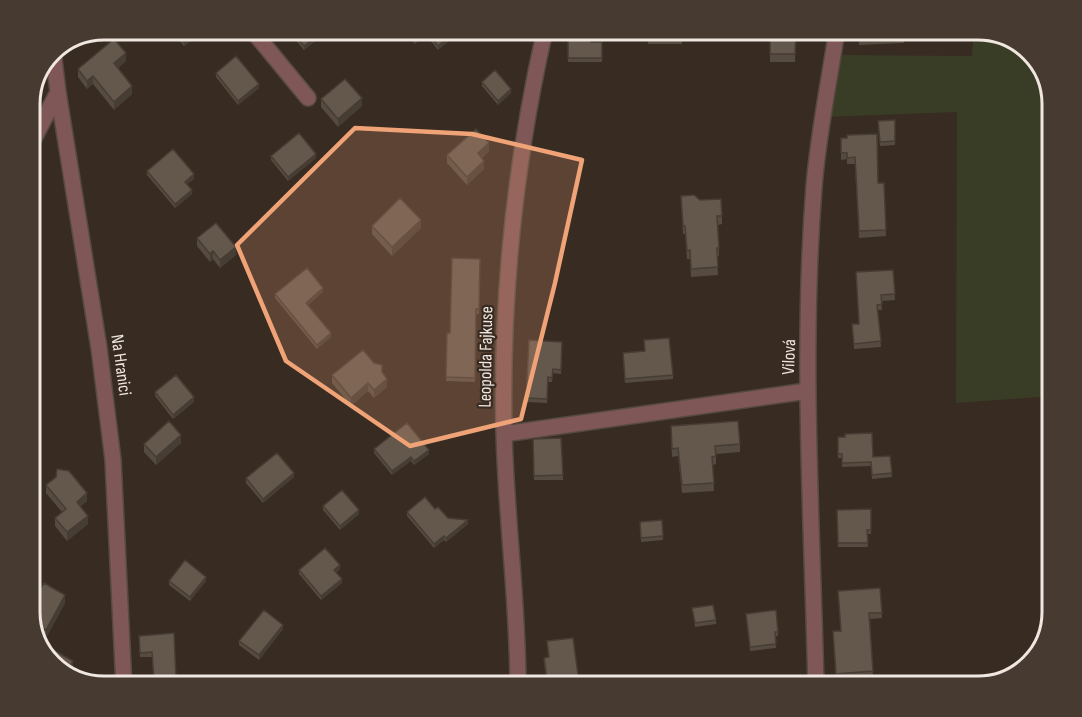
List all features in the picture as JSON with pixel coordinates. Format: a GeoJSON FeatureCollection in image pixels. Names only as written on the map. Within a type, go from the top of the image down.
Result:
{"type":"FeatureCollection","features":[{"type":"Feature","properties":{"kind":"street"},"geometry":{"type":"LineString","coordinates":[[260,40],[308,98]]}},
{"type":"Feature","properties":{"kind":"street","name":"Leopolda Fajkuse"},"geometry":{"type":"LineString","coordinates":[[517,676],[504,434],[504,337],[512,230],[523,136],[543,40]]}},
{"type":"Feature","properties":{"kind":"street","name":"Vilová"},"geometry":{"type":"LineString","coordinates":[[816,676],[807,391],[814,186],[836,40]]}},
{"type":"Feature","properties":{"kind":"street","name":"Na Hranici"},"geometry":{"type":"LineString","coordinates":[[55,64],[99,348],[113,460],[123,676]]}},
{"type":"Feature","properties":{"kind":"street"},"geometry":{"type":"LineString","coordinates":[[41,125],[58,93]]}},
{"type":"Feature","properties":{"kind":"street"},"geometry":{"type":"LineString","coordinates":[[504,434],[807,391]]}},
{"type":"Feature","properties":{"kind":"highlighted area"},"geometry":{"type":"Polygon","coordinates":[[[355,128],[472,134],[582,160],[555,283],[521,419],[410,446],[286,361],[237,245],[355,128]]]}},
{"type":"Feature","properties":{"kind":"green space"},"geometry":{"type":"Polygon","coordinates":[[[973,40],[1006,47],[1026,62],[1035,76],[1040,92],[1042,104],[1042,397],[956,403],[957,112],[823,117],[833,55],[972,56],[973,40]]]}},
{"type":"Feature","properties":{"kind":"building"},"geometry":{"type":"Polygon","coordinates":[[[115,40],[126,53],[114,63],[132,86],[114,102],[93,76],[87,81],[78,69],[115,40]]]}},
{"type":"Feature","properties":{"kind":"building"},"geometry":{"type":"Polygon","coordinates":[[[299,40],[312,40],[304,46],[299,40]]]}},
{"type":"Feature","properties":{"kind":"building"},"geometry":{"type":"Polygon","coordinates":[[[433,40],[445,40],[438,46],[433,40]]]}},
{"type":"Feature","properties":{"kind":"building"},"geometry":{"type":"Polygon","coordinates":[[[568,40],[602,42],[602,58],[568,58],[568,40]]]}},
{"type":"Feature","properties":{"kind":"building"},"geometry":{"type":"Polygon","coordinates":[[[770,40],[796,40],[795,54],[770,54],[770,40]]]}},
{"type":"Feature","properties":{"kind":"building"},"geometry":{"type":"Polygon","coordinates":[[[236,56],[259,84],[238,101],[216,73],[236,56]]]}},
{"type":"Feature","properties":{"kind":"building"},"geometry":{"type":"Polygon","coordinates":[[[495,70],[511,89],[498,101],[482,82],[495,70]]]}},
{"type":"Feature","properties":{"kind":"building"},"geometry":{"type":"Polygon","coordinates":[[[345,79],[362,98],[338,119],[321,99],[345,79]]]}},
{"type":"Feature","properties":{"kind":"building"},"geometry":{"type":"Polygon","coordinates":[[[895,120],[895,141],[880,142],[878,121],[895,120]]]}},
{"type":"Feature","properties":{"kind":"building"},"geometry":{"type":"Polygon","coordinates":[[[476,129],[489,143],[478,153],[484,161],[467,177],[447,155],[476,129]]]}},
{"type":"Feature","properties":{"kind":"building"},"geometry":{"type":"Polygon","coordinates":[[[299,133],[316,154],[288,177],[271,156],[299,133]]]}},
{"type":"Feature","properties":{"kind":"building"},"geometry":{"type":"Polygon","coordinates":[[[877,134],[878,183],[884,183],[886,230],[859,231],[855,157],[847,158],[847,153],[841,153],[841,138],[847,138],[847,135],[877,134]]]}},
{"type":"Feature","properties":{"kind":"building"},"geometry":{"type":"Polygon","coordinates":[[[173,149],[194,174],[185,182],[192,190],[175,204],[147,171],[173,149]]]}},
{"type":"Feature","properties":{"kind":"building"},"geometry":{"type":"Polygon","coordinates":[[[694,195],[700,200],[721,199],[722,216],[717,216],[718,267],[691,269],[690,250],[687,251],[685,226],[683,226],[681,196],[694,195]]]}},
{"type":"Feature","properties":{"kind":"building"},"geometry":{"type":"Polygon","coordinates":[[[400,198],[421,220],[392,247],[372,226],[400,198]]]}},
{"type":"Feature","properties":{"kind":"building"},"geometry":{"type":"Polygon","coordinates":[[[216,223],[236,247],[220,260],[213,251],[210,254],[197,238],[216,223]]]}},
{"type":"Feature","properties":{"kind":"building"},"geometry":{"type":"Polygon","coordinates":[[[452,258],[480,259],[479,309],[476,309],[475,378],[446,377],[452,258]]]}},
{"type":"Feature","properties":{"kind":"building"},"geometry":{"type":"Polygon","coordinates":[[[307,268],[323,288],[306,303],[331,333],[317,345],[275,294],[307,268]]]}},
{"type":"Feature","properties":{"kind":"building"},"geometry":{"type":"Polygon","coordinates":[[[893,270],[895,294],[881,295],[882,304],[877,305],[881,341],[854,344],[852,324],[859,324],[856,272],[893,270]]]}},
{"type":"Feature","properties":{"kind":"building"},"geometry":{"type":"Polygon","coordinates":[[[669,338],[673,375],[625,379],[623,353],[645,351],[644,340],[669,338]]]}},
{"type":"Feature","properties":{"kind":"building"},"geometry":{"type":"Polygon","coordinates":[[[529,340],[562,342],[561,370],[553,369],[552,378],[548,377],[547,399],[526,398],[529,340]]]}},
{"type":"Feature","properties":{"kind":"building"},"geometry":{"type":"Polygon","coordinates":[[[363,350],[374,363],[382,365],[382,372],[387,379],[374,390],[368,383],[351,398],[332,375],[363,350]]]}},
{"type":"Feature","properties":{"kind":"building"},"geometry":{"type":"Polygon","coordinates":[[[176,375],[194,397],[173,415],[155,392],[176,375]]]}},
{"type":"Feature","properties":{"kind":"building"},"geometry":{"type":"Polygon","coordinates":[[[169,421],[181,435],[156,457],[144,444],[169,421]]]}},
{"type":"Feature","properties":{"kind":"building"},"geometry":{"type":"Polygon","coordinates":[[[738,421],[740,444],[715,446],[716,456],[712,457],[714,483],[682,485],[678,448],[672,449],[671,426],[738,421]]]}},
{"type":"Feature","properties":{"kind":"building"},"geometry":{"type":"Polygon","coordinates":[[[407,423],[429,450],[414,461],[411,457],[392,471],[374,449],[407,423]]]}},
{"type":"Feature","properties":{"kind":"building"},"geometry":{"type":"Polygon","coordinates":[[[872,433],[873,457],[890,456],[892,473],[872,475],[871,462],[842,463],[842,454],[838,454],[838,437],[845,437],[845,434],[872,433]]]}},
{"type":"Feature","properties":{"kind":"building"},"geometry":{"type":"Polygon","coordinates":[[[561,438],[563,475],[534,476],[533,439],[561,438]]]}},
{"type":"Feature","properties":{"kind":"building"},"geometry":{"type":"Polygon","coordinates":[[[277,453],[294,473],[263,499],[246,478],[277,453]]]}},
{"type":"Feature","properties":{"kind":"building"},"geometry":{"type":"Polygon","coordinates":[[[57,469],[69,471],[87,493],[77,502],[88,516],[67,532],[55,518],[66,509],[46,485],[56,477],[57,469]]]}},
{"type":"Feature","properties":{"kind":"building"},"geometry":{"type":"Polygon","coordinates":[[[342,490],[359,510],[340,526],[323,506],[342,490]]]}},
{"type":"Feature","properties":{"kind":"building"},"geometry":{"type":"Polygon","coordinates":[[[425,497],[435,509],[438,507],[448,518],[468,520],[446,538],[444,536],[434,544],[407,512],[425,497]]]}},
{"type":"Feature","properties":{"kind":"building"},"geometry":{"type":"Polygon","coordinates":[[[871,509],[871,530],[867,530],[868,543],[838,543],[837,510],[871,509]]]}},
{"type":"Feature","properties":{"kind":"building"},"geometry":{"type":"Polygon","coordinates":[[[662,520],[663,536],[641,538],[640,522],[662,520]]]}},
{"type":"Feature","properties":{"kind":"building"},"geometry":{"type":"Polygon","coordinates":[[[325,548],[340,565],[334,570],[342,579],[321,596],[299,570],[325,548]]]}},
{"type":"Feature","properties":{"kind":"building"},"geometry":{"type":"Polygon","coordinates":[[[185,560],[206,577],[190,597],[169,581],[185,560]]]}},
{"type":"Feature","properties":{"kind":"building"},"geometry":{"type":"Polygon","coordinates":[[[44,583],[65,595],[46,630],[43,628],[41,617],[41,588],[44,583]]]}},
{"type":"Feature","properties":{"kind":"building"},"geometry":{"type":"Polygon","coordinates":[[[880,588],[882,613],[869,613],[873,671],[836,674],[833,631],[841,631],[838,591],[880,588]]]}},
{"type":"Feature","properties":{"kind":"building"},"geometry":{"type":"Polygon","coordinates":[[[713,605],[716,620],[695,623],[692,608],[713,605]]]}},
{"type":"Feature","properties":{"kind":"building"},"geometry":{"type":"Polygon","coordinates":[[[264,610],[283,625],[259,655],[239,641],[264,610]]]}},
{"type":"Feature","properties":{"kind":"building"},"geometry":{"type":"Polygon","coordinates":[[[776,610],[778,632],[775,632],[776,644],[750,647],[746,614],[776,610]]]}},
{"type":"Feature","properties":{"kind":"building"},"geometry":{"type":"Polygon","coordinates":[[[174,633],[176,676],[154,676],[152,652],[140,653],[139,636],[174,633]]]}},
{"type":"Feature","properties":{"kind":"building"},"geometry":{"type":"Polygon","coordinates":[[[573,638],[578,676],[547,676],[544,658],[549,657],[547,641],[573,638]]]}},
{"type":"Feature","properties":{"kind":"building"},"geometry":{"type":"Polygon","coordinates":[[[52,649],[73,661],[70,666],[52,649]]]}}]}
